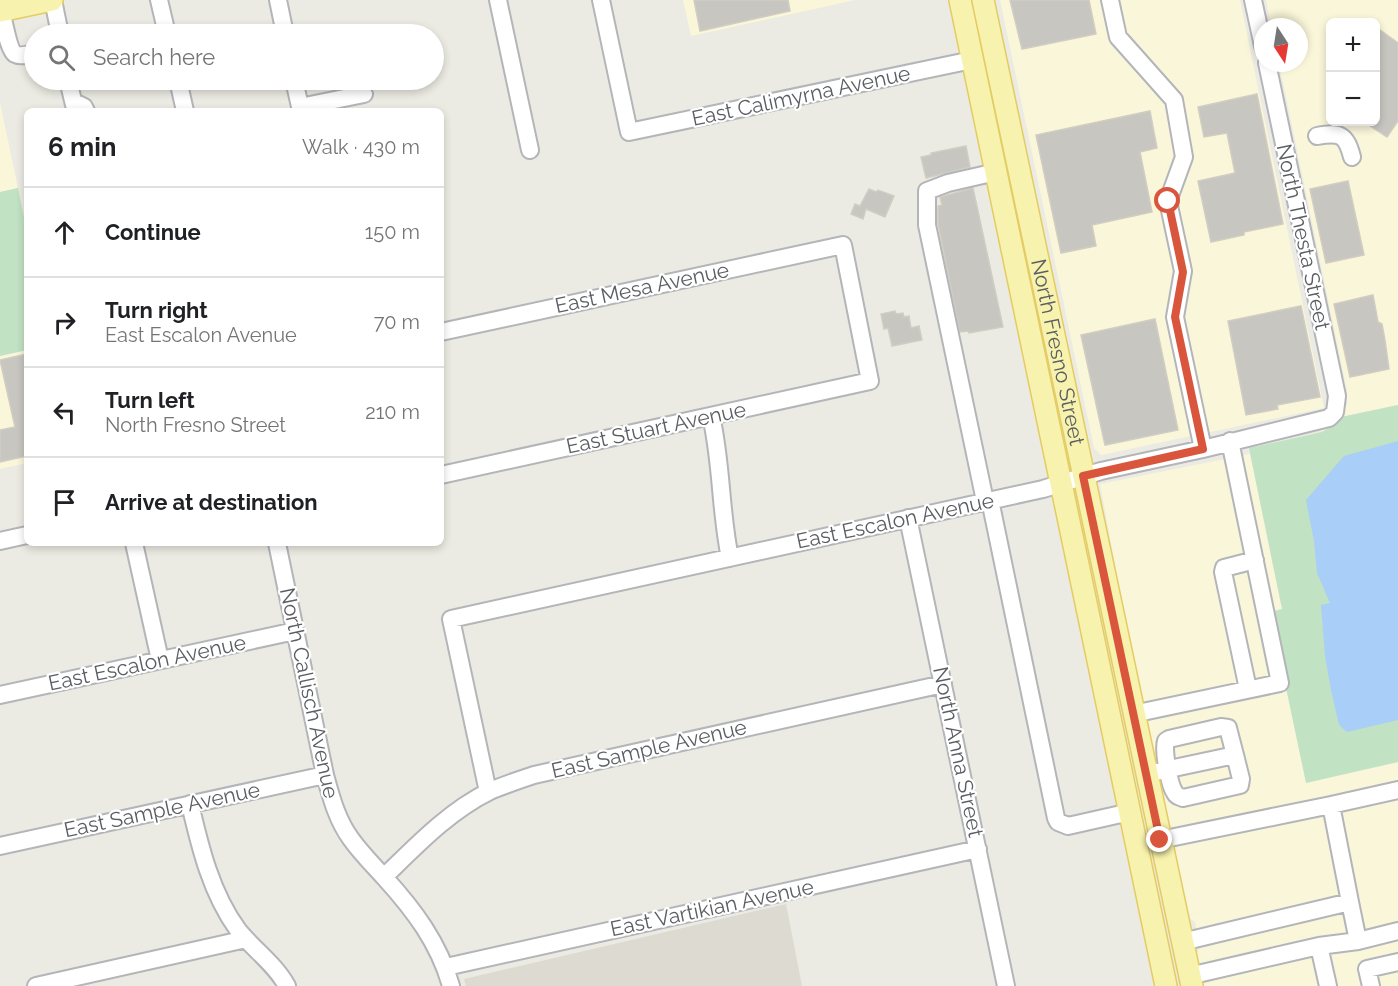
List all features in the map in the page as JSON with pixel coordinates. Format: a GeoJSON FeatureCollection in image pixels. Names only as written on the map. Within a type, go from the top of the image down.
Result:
{"type":"FeatureCollection","features":[{"type":"Feature","properties":{"kind":"main road"},"geometry":{"type":"LineString","coordinates":[[1,11],[53,0]]}},
{"type":"Feature","properties":{"kind":"main road","name":"North Fresno Street"},"geometry":{"type":"LineString","coordinates":[[960,0],[1166,986]]}},
{"type":"Feature","properties":{"kind":"main road","name":"North Fresno Street"},"geometry":{"type":"LineString","coordinates":[[983,0],[1190,981]]}},
{"type":"Feature","properties":{"kind":"main road"},"geometry":{"type":"LineString","coordinates":[[972,60],[983,65],[1008,168],[1013,176],[1020,178]]}},
{"type":"Feature","properties":{"kind":"main road"},"geometry":{"type":"LineString","coordinates":[[1130,812],[1140,823],[1163,921],[1169,933],[1182,942]]}},
{"type":"Feature","properties":{"kind":"street"},"geometry":{"type":"LineString","coordinates":[[53,0],[58,24]]}},
{"type":"Feature","properties":{"kind":"street"},"geometry":{"type":"LineString","coordinates":[[159,0],[165,24]]}},
{"type":"Feature","properties":{"kind":"street"},"geometry":{"type":"LineString","coordinates":[[278,0],[283,24]]}},
{"type":"Feature","properties":{"kind":"street"},"geometry":{"type":"LineString","coordinates":[[498,0],[530,150]]}},
{"type":"Feature","properties":{"kind":"street","name":"East Calimyrna Avenue"},"geometry":{"type":"LineString","coordinates":[[601,0],[629,132],[972,60]]}},
{"type":"Feature","properties":{"kind":"street"},"geometry":{"type":"LineString","coordinates":[[1110,0],[1118,37],[1174,100],[1184,157],[1168,201],[1183,272],[1175,317],[1203,449]]}},
{"type":"Feature","properties":{"kind":"street"},"geometry":{"type":"LineString","coordinates":[[1254,0],[1258,18]]}},
{"type":"Feature","properties":{"kind":"street"},"geometry":{"type":"LineString","coordinates":[[1,11],[10,48],[15,54],[24,56]]}},
{"type":"Feature","properties":{"kind":"street","name":"North Thesta Street"},"geometry":{"type":"LineString","coordinates":[[1269,72],[1337,396],[1335,412]]}},
{"type":"Feature","properties":{"kind":"street"},"geometry":{"type":"LineString","coordinates":[[70,90],[74,105],[78,104],[84,108]]}},
{"type":"Feature","properties":{"kind":"street"},"geometry":{"type":"LineString","coordinates":[[180,90],[184,108]]}},
{"type":"Feature","properties":{"kind":"street"},"geometry":{"type":"LineString","coordinates":[[296,90],[301,108]]}},
{"type":"Feature","properties":{"kind":"street"},"geometry":{"type":"LineString","coordinates":[[305,108],[364,94]]}},
{"type":"Feature","properties":{"kind":"street"},"geometry":{"type":"LineString","coordinates":[[1317,136],[1338,134],[1345,139],[1352,157]]}},
{"type":"Feature","properties":{"kind":"street"},"geometry":{"type":"LineString","coordinates":[[996,172],[948,183],[927,191],[927,225],[1056,818],[1058,822],[1068,826],[1130,812]]}},
{"type":"Feature","properties":{"kind":"street","name":"East Mesa Avenue"},"geometry":{"type":"LineString","coordinates":[[444,331],[843,245],[870,381]]}},
{"type":"Feature","properties":{"kind":"street","name":"East Stuart Avenue"},"geometry":{"type":"LineString","coordinates":[[444,474],[870,381]]}},
{"type":"Feature","properties":{"kind":"street","name":"East Escalon Avenue"},"geometry":{"type":"LineString","coordinates":[[488,792],[451,620],[988,501],[1083,476],[1321,421],[1329,418],[1335,412]]}},
{"type":"Feature","properties":{"kind":"street"},"geometry":{"type":"LineString","coordinates":[[711,416],[718,452],[723,524],[730,558]]}},
{"type":"Feature","properties":{"kind":"street"},"geometry":{"type":"LineString","coordinates":[[1133,714],[1280,683],[1230,441]]}},
{"type":"Feature","properties":{"kind":"street","name":"North Anna Street"},"geometry":{"type":"LineString","coordinates":[[908,519],[1006,986]]}},
{"type":"Feature","properties":{"kind":"street"},"geometry":{"type":"LineString","coordinates":[[0,541],[24,536]]}},
{"type":"Feature","properties":{"kind":"street"},"geometry":{"type":"LineString","coordinates":[[135,546],[160,660]]}},
{"type":"Feature","properties":{"kind":"street","name":"North Callisch Avenue"},"geometry":{"type":"LineString","coordinates":[[278,546],[325,775],[334,807],[350,838],[428,931],[446,967],[451,986]]}},
{"type":"Feature","properties":{"kind":"street"},"geometry":{"type":"LineString","coordinates":[[1248,689],[1223,572],[1228,567],[1255,560]]}},
{"type":"Feature","properties":{"kind":"street","name":"East Escalon Avenue"},"geometry":{"type":"LineString","coordinates":[[0,695],[295,631]]}},
{"type":"Feature","properties":{"kind":"street","name":"East Sample Avenue"},"geometry":{"type":"LineString","coordinates":[[384,877],[432,831],[456,813],[488,792],[534,775],[943,684]]}},
{"type":"Feature","properties":{"kind":"street"},"geometry":{"type":"LineString","coordinates":[[1225,727],[1230,730],[1235,755],[1241,779],[1239,785],[1183,798],[1175,794],[1165,748],[1169,738],[1225,727]]}},
{"type":"Feature","properties":{"kind":"street"},"geometry":{"type":"LineString","coordinates":[[1146,774],[1235,755]]}},
{"type":"Feature","properties":{"kind":"street","name":"East Sample Avenue"},"geometry":{"type":"LineString","coordinates":[[0,846],[325,775]]}},
{"type":"Feature","properties":{"kind":"street"},"geometry":{"type":"LineString","coordinates":[[1160,840],[1398,790]]}},
{"type":"Feature","properties":{"kind":"street"},"geometry":{"type":"LineString","coordinates":[[190,804],[210,878],[226,910],[246,939],[287,986]]}},
{"type":"Feature","properties":{"kind":"street"},"geometry":{"type":"LineString","coordinates":[[1331,805],[1358,941]]}},
{"type":"Feature","properties":{"kind":"street","name":"East Vartikian Avenue"},"geometry":{"type":"LineString","coordinates":[[446,967],[978,849]]}},
{"type":"Feature","properties":{"kind":"street"},"geometry":{"type":"LineString","coordinates":[[1182,942],[1350,902]]}},
{"type":"Feature","properties":{"kind":"street"},"geometry":{"type":"LineString","coordinates":[[1190,981],[1319,945],[1358,941],[1398,931]]}},
{"type":"Feature","properties":{"kind":"street"},"geometry":{"type":"LineString","coordinates":[[36,986],[246,939]]}},
{"type":"Feature","properties":{"kind":"street"},"geometry":{"type":"LineString","coordinates":[[1319,945],[1328,986]]}},
{"type":"Feature","properties":{"kind":"street"},"geometry":{"type":"LineString","coordinates":[[1371,986],[1367,969],[1398,962]]}},
{"type":"Feature","properties":{"kind":"shaded area"},"geometry":{"type":"Polygon","coordinates":[[[683,0],[855,0],[691,36],[683,0]]]}},
{"type":"Feature","properties":{"kind":"shaded area"},"geometry":{"type":"Polygon","coordinates":[[[1000,0],[1240,0],[1324,408],[1101,455],[1094,448],[1000,0]]]}},
{"type":"Feature","properties":{"kind":"shaded area"},"geometry":{"type":"Polygon","coordinates":[[[1266,0],[1398,0],[1398,405],[1341,417],[1347,404],[1347,391],[1281,72],[1308,72],[1308,18],[1269,18],[1266,0]]]}},
{"type":"Feature","properties":{"kind":"shaded area"},"geometry":{"type":"Polygon","coordinates":[[[0,103],[18,188],[0,192],[0,103]]]}},
{"type":"Feature","properties":{"kind":"shaded area"},"geometry":{"type":"Polygon","coordinates":[[[24,351],[24,464],[0,469],[0,356],[24,351]]]}},
{"type":"Feature","properties":{"kind":"shaded area"},"geometry":{"type":"Polygon","coordinates":[[[1250,454],[1282,609],[1271,612],[1306,782],[1398,762],[1398,986],[1202,986],[1196,960],[1199,959],[1195,956],[1200,948],[1195,922],[1187,916],[1198,913],[1188,915],[1165,813],[1166,803],[1163,800],[1165,797],[1162,797],[1134,668],[1100,484],[1250,454]]]}},
{"type":"Feature","properties":{"kind":"shaded area"},"geometry":{"type":"Polygon","coordinates":[[[786,904],[802,986],[466,986],[464,979],[786,904]]]}},
{"type":"Feature","properties":{"kind":"green space"},"geometry":{"type":"Polygon","coordinates":[[[18,188],[24,218],[24,351],[0,356],[0,192],[18,188]]]}},
{"type":"Feature","properties":{"kind":"green space"},"geometry":{"type":"Polygon","coordinates":[[[1398,405],[1398,762],[1306,783],[1270,612],[1282,609],[1249,448],[1322,432],[1333,426],[1341,417],[1398,405]]]}},
{"type":"Feature","properties":{"kind":"water"},"geometry":{"type":"Polygon","coordinates":[[[1398,441],[1398,720],[1347,732],[1339,725],[1331,690],[1325,656],[1321,605],[1330,603],[1317,573],[1314,541],[1306,500],[1344,456],[1398,441]]]}},
{"type":"Feature","properties":{"kind":"building"},"geometry":{"type":"Polygon","coordinates":[[[694,0],[788,0],[790,11],[700,31],[694,0]]]}},
{"type":"Feature","properties":{"kind":"building"},"geometry":{"type":"Polygon","coordinates":[[[1010,0],[1089,0],[1096,34],[1022,49],[1010,0]]]}},
{"type":"Feature","properties":{"kind":"building"},"geometry":{"type":"Polygon","coordinates":[[[1380,30],[1398,43],[1398,121],[1387,137],[1370,126],[1380,126],[1380,30]]]}},
{"type":"Feature","properties":{"kind":"building"},"geometry":{"type":"Polygon","coordinates":[[[1257,94],[1283,224],[1211,242],[1198,181],[1235,173],[1227,133],[1204,137],[1198,107],[1257,94]]]}},
{"type":"Feature","properties":{"kind":"building"},"geometry":{"type":"Polygon","coordinates":[[[1150,111],[1157,148],[1140,152],[1152,212],[1092,225],[1096,246],[1061,253],[1036,135],[1150,111]]]}},
{"type":"Feature","properties":{"kind":"building"},"geometry":{"type":"Polygon","coordinates":[[[966,146],[970,167],[926,178],[921,157],[966,146]]]}},
{"type":"Feature","properties":{"kind":"building"},"geometry":{"type":"Polygon","coordinates":[[[1348,181],[1364,255],[1326,263],[1310,189],[1348,181]]]}},
{"type":"Feature","properties":{"kind":"building"},"geometry":{"type":"Polygon","coordinates":[[[973,188],[1003,327],[969,333],[968,331],[960,332],[938,224],[938,206],[942,205],[940,197],[973,188]]]}},
{"type":"Feature","properties":{"kind":"building"},"geometry":{"type":"Polygon","coordinates":[[[869,189],[894,196],[885,217],[866,209],[863,219],[851,214],[855,204],[860,206],[869,189]]]}},
{"type":"Feature","properties":{"kind":"building"},"geometry":{"type":"Polygon","coordinates":[[[1373,295],[1378,322],[1382,324],[1389,369],[1350,377],[1334,304],[1373,295]]]}},
{"type":"Feature","properties":{"kind":"building"},"geometry":{"type":"Polygon","coordinates":[[[1301,306],[1320,397],[1277,405],[1278,409],[1246,415],[1228,321],[1301,306]]]}},
{"type":"Feature","properties":{"kind":"building"},"geometry":{"type":"Polygon","coordinates":[[[895,311],[896,314],[903,313],[904,317],[909,316],[911,328],[919,326],[922,340],[892,346],[888,328],[884,329],[881,314],[895,311]]]}},
{"type":"Feature","properties":{"kind":"building"},"geometry":{"type":"Polygon","coordinates":[[[1155,319],[1178,430],[1105,445],[1081,335],[1155,319]]]}},
{"type":"Feature","properties":{"kind":"building"},"geometry":{"type":"Polygon","coordinates":[[[24,355],[24,457],[0,462],[0,430],[15,427],[0,360],[24,355]]]}},
{"type":"Feature","properties":{"kind":"route"},"geometry":{"type":"LineString","coordinates":[[1160,840],[1083,476],[1203,449],[1175,317],[1183,272],[1168,201]]}}]}
